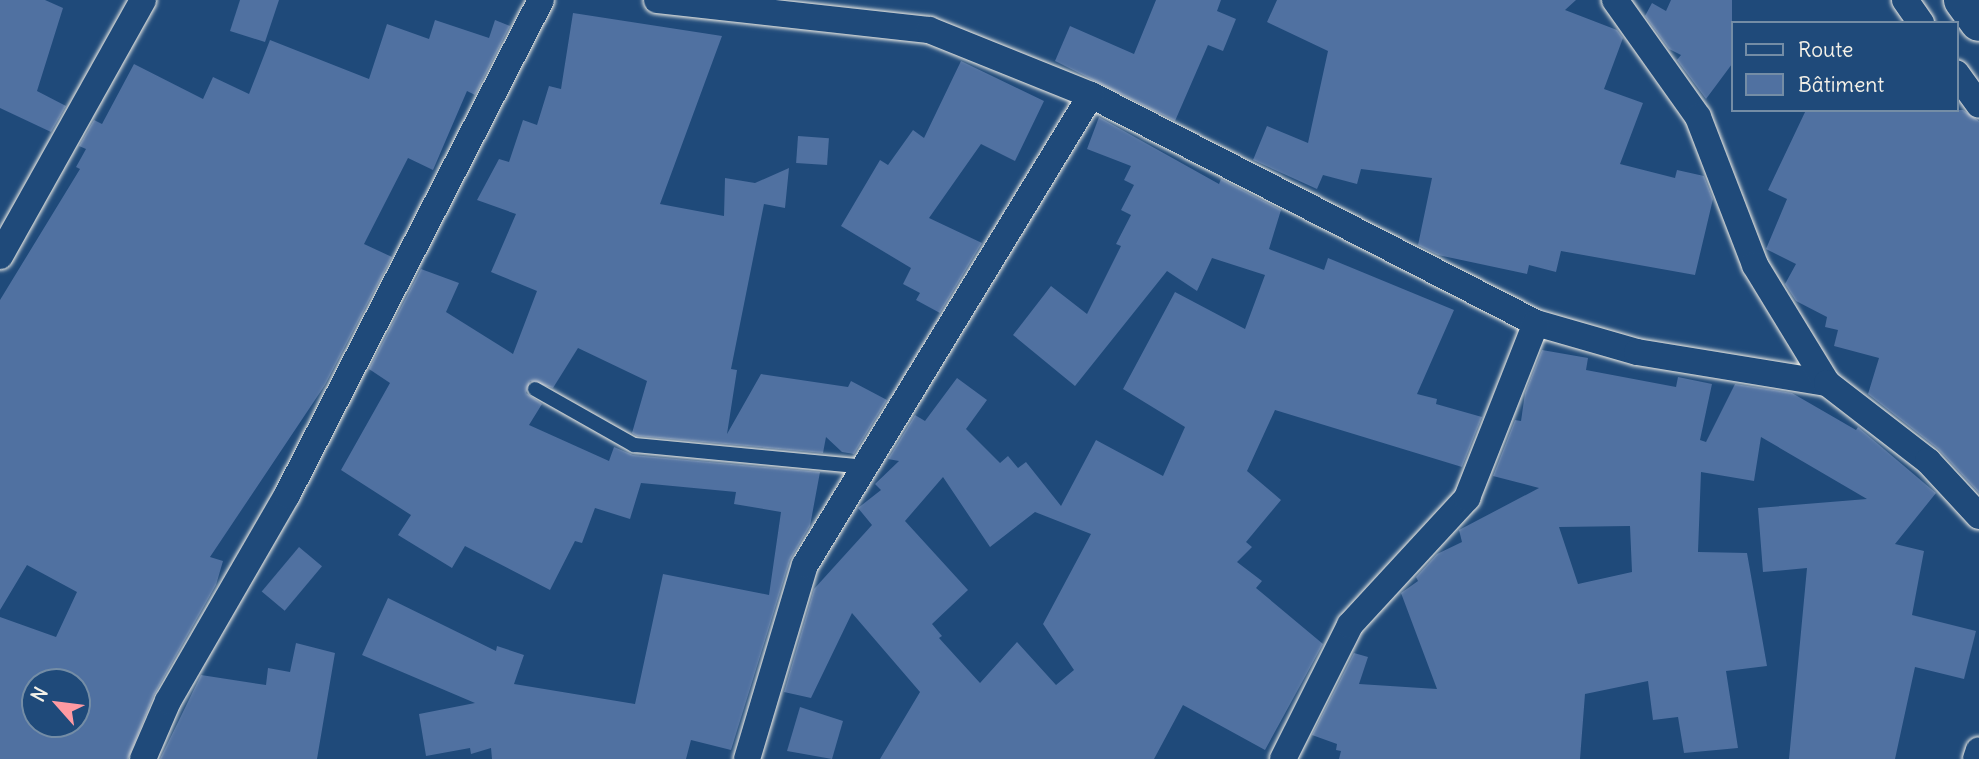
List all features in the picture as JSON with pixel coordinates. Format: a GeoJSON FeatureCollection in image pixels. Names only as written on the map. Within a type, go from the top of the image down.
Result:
{"type":"FeatureCollection","features":[{"type":"Feature","properties":{"kind":"main road"},"geometry":{"type":"LineString","coordinates":[[1963,0],[1979,22]]}},
{"type":"Feature","properties":{"kind":"street"},"geometry":{"type":"LineString","coordinates":[[0,256],[143,0]]}},
{"type":"Feature","properties":{"kind":"street"},"geometry":{"type":"LineString","coordinates":[[143,759],[168,701],[287,495],[541,0]]}},
{"type":"Feature","properties":{"kind":"street"},"geometry":{"type":"LineString","coordinates":[[657,0],[929,30],[1091,95],[1536,323],[1637,352],[1827,383]]}},
{"type":"Feature","properties":{"kind":"street"},"geometry":{"type":"LineString","coordinates":[[1615,0],[1698,117],[1755,265],[1827,383],[1928,461],[1979,516]]}},
{"type":"Feature","properties":{"kind":"street"},"geometry":{"type":"LineString","coordinates":[[1905,0],[1920,21]]}},
{"type":"Feature","properties":{"kind":"street"},"geometry":{"type":"LineString","coordinates":[[1958,76],[1979,105]]}},
{"type":"Feature","properties":{"kind":"street"},"geometry":{"type":"LineString","coordinates":[[747,759],[805,565],[1091,95]]}},
{"type":"Feature","properties":{"kind":"street"},"geometry":{"type":"LineString","coordinates":[[1283,759],[1350,625],[1467,498],[1536,323]]}},
{"type":"Feature","properties":{"kind":"street"},"geometry":{"type":"LineString","coordinates":[[1976,759],[1979,750]]}},
{"type":"Feature","properties":{"kind":"lane"},"geometry":{"type":"LineString","coordinates":[[535,389],[634,445],[865,467]]}},
{"type":"Feature","properties":{"kind":"building"},"geometry":{"type":"Polygon","coordinates":[[[0,0],[45,0],[63,8],[37,91],[66,106],[51,132],[0,108],[0,0]]]}},
{"type":"Feature","properties":{"kind":"building"},"geometry":{"type":"Polygon","coordinates":[[[240,0],[279,0],[265,42],[230,31],[240,0]]]}},
{"type":"Feature","properties":{"kind":"building"},"geometry":{"type":"Polygon","coordinates":[[[1156,0],[1221,0],[1217,11],[1236,19],[1223,51],[1208,45],[1175,121],[1055,61],[1070,26],[1134,54],[1156,0]]]}},
{"type":"Feature","properties":{"kind":"building"},"geometry":{"type":"Polygon","coordinates":[[[1277,0],[1576,0],[1565,10],[1617,30],[1623,38],[1604,89],[1643,103],[1620,164],[1675,178],[1677,170],[1704,176],[1713,199],[1695,275],[1561,251],[1556,272],[1529,265],[1527,274],[1438,255],[1418,245],[1432,178],[1361,169],[1357,184],[1323,175],[1317,189],[1253,160],[1267,126],[1308,143],[1328,51],[1267,22],[1277,0]]]}},
{"type":"Feature","properties":{"kind":"building"},"geometry":{"type":"Polygon","coordinates":[[[1671,0],[1732,0],[1730,67],[1706,99],[1677,60],[1681,55],[1669,49],[1645,16],[1652,3],[1666,11],[1671,0]]]}},
{"type":"Feature","properties":{"kind":"building"},"geometry":{"type":"Polygon","coordinates":[[[573,13],[722,36],[660,204],[724,216],[725,178],[755,183],[789,168],[785,208],[764,204],[731,369],[737,370],[727,434],[761,374],[848,387],[851,381],[887,400],[854,454],[842,452],[826,437],[823,453],[637,436],[632,433],[647,381],[578,348],[553,388],[530,381],[526,393],[542,404],[529,425],[609,461],[614,447],[633,455],[820,472],[810,526],[790,560],[731,750],[691,740],[686,759],[492,759],[491,748],[471,754],[470,748],[426,756],[419,714],[475,703],[362,655],[388,598],[496,651],[497,646],[524,655],[514,684],[635,704],[663,574],[769,595],[781,512],[734,504],[736,492],[641,483],[630,519],[595,508],[582,543],[575,541],[550,590],[465,546],[452,568],[398,535],[411,515],[341,470],[390,383],[369,369],[421,269],[459,283],[446,312],[513,354],[537,291],[491,272],[516,214],[477,200],[499,159],[509,162],[523,120],[537,125],[549,86],[561,89],[573,13]]]}},
{"type":"Feature","properties":{"kind":"building"},"geometry":{"type":"Polygon","coordinates":[[[435,20],[489,38],[495,20],[510,26],[475,95],[467,91],[433,170],[408,158],[364,244],[392,257],[325,385],[210,557],[223,561],[216,585],[154,695],[128,759],[0,759],[0,617],[56,637],[77,592],[27,565],[0,610],[0,300],[80,169],[76,167],[86,149],[79,146],[94,120],[102,124],[134,64],[203,99],[213,77],[249,94],[270,40],[369,79],[387,24],[429,39],[435,20]]]}},
{"type":"Feature","properties":{"kind":"building"},"geometry":{"type":"Polygon","coordinates":[[[961,61],[1044,101],[1015,161],[981,144],[929,218],[982,243],[940,313],[916,300],[920,293],[903,284],[911,268],[841,226],[880,160],[888,165],[913,130],[924,138],[961,61]]]}},
{"type":"Feature","properties":{"kind":"building"},"geometry":{"type":"Polygon","coordinates":[[[1963,110],[1979,121],[1979,493],[1938,449],[1868,394],[1879,358],[1834,346],[1838,330],[1825,327],[1827,317],[1796,301],[1785,284],[1796,264],[1766,249],[1787,199],[1768,190],[1805,112],[1963,110]]]}},
{"type":"Feature","properties":{"kind":"building"},"geometry":{"type":"Polygon","coordinates":[[[1099,117],[1219,184],[1221,179],[1281,210],[1269,249],[1324,270],[1328,258],[1454,310],[1417,394],[1437,399],[1436,404],[1482,417],[1462,467],[1275,410],[1247,471],[1281,500],[1246,542],[1252,547],[1237,562],[1262,581],[1256,588],[1323,644],[1265,750],[1183,705],[1154,759],[880,759],[920,692],[852,613],[811,698],[784,692],[814,589],[872,525],[858,508],[881,490],[875,484],[899,461],[888,459],[915,415],[925,421],[957,378],[987,400],[966,429],[1000,463],[1008,456],[1018,468],[1026,462],[1061,506],[1096,440],[1163,476],[1185,427],[1123,389],[1175,292],[1245,329],[1265,275],[1212,258],[1197,291],[1167,271],[1075,386],[1013,335],[1051,286],[1087,314],[1121,246],[1116,244],[1131,215],[1121,210],[1134,185],[1124,180],[1131,166],[1087,149],[1099,117]],[[943,477],[905,521],[968,590],[932,624],[942,636],[939,638],[980,683],[1017,642],[1056,685],[1074,670],[1043,624],[1091,534],[1035,512],[990,547],[943,477]]]}},
{"type":"Feature","properties":{"kind":"building"},"geometry":{"type":"Polygon","coordinates":[[[798,136],[829,138],[827,165],[796,163],[798,136]]]}},
{"type":"Feature","properties":{"kind":"building"},"geometry":{"type":"Polygon","coordinates":[[[1542,350],[1588,358],[1586,370],[1676,387],[1678,377],[1712,384],[1700,440],[1706,442],[1735,384],[1792,393],[1856,430],[1858,427],[1936,493],[1895,544],[1924,551],[1912,615],[1976,631],[1964,679],[1915,667],[1895,759],[1789,759],[1807,568],[1763,572],[1758,508],[1867,499],[1761,437],[1754,481],[1701,472],[1698,552],[1747,553],[1767,666],[1726,671],[1738,748],[1684,753],[1678,717],[1653,720],[1648,681],[1585,694],[1580,759],[1339,759],[1341,751],[1336,750],[1337,744],[1312,735],[1354,653],[1368,657],[1359,684],[1437,689],[1401,593],[1418,581],[1416,577],[1437,554],[1462,542],[1459,530],[1539,488],[1493,476],[1515,420],[1521,421],[1525,393],[1542,350]],[[1630,526],[1559,527],[1578,584],[1632,572],[1630,526]]]}},
{"type":"Feature","properties":{"kind":"building"},"geometry":{"type":"Polygon","coordinates":[[[299,547],[322,566],[285,611],[262,591],[299,547]]]}},
{"type":"Feature","properties":{"kind":"building"},"geometry":{"type":"Polygon","coordinates":[[[296,643],[335,653],[317,759],[160,759],[201,675],[266,685],[268,668],[290,672],[296,643]]]}},
{"type":"Feature","properties":{"kind":"building"},"geometry":{"type":"Polygon","coordinates":[[[800,707],[843,721],[832,759],[787,751],[800,707]]]}}]}
